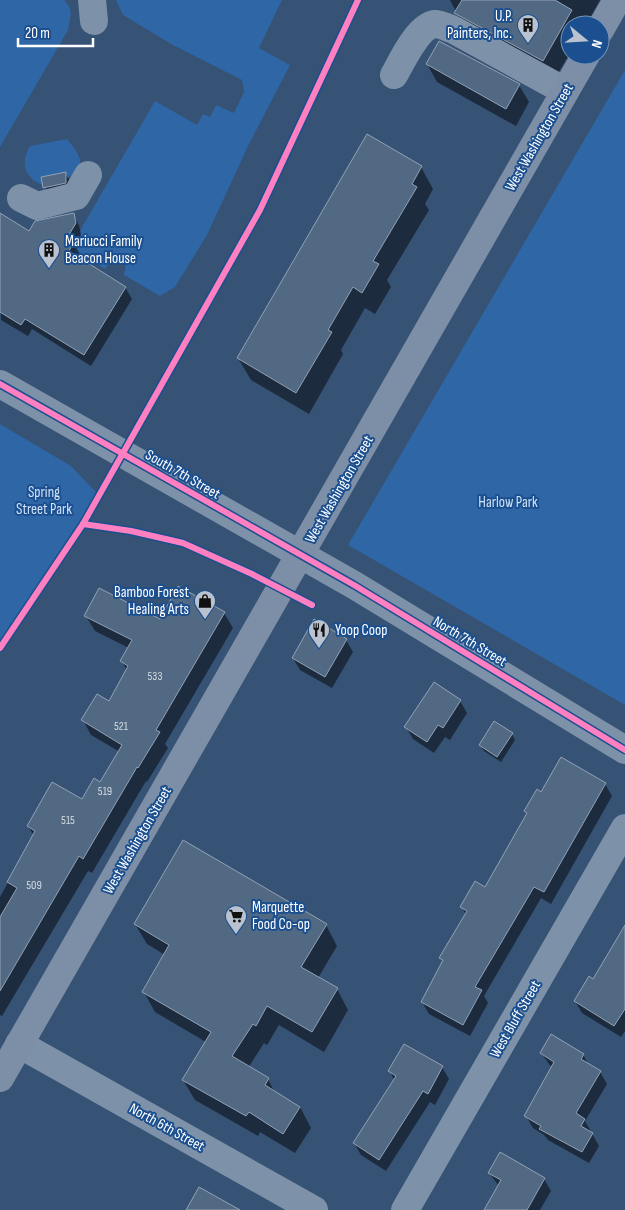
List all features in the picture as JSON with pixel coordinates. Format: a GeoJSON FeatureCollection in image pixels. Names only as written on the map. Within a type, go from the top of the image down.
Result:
{"type":"FeatureCollection","features":[{"type":"Feature","properties":{"kind":"main road"},"geometry":{"type":"LineString","coordinates":[[608,15],[617,0]]}},
{"type":"Feature","properties":{"kind":"main road","name":"West Washington Street"},"geometry":{"type":"LineString","coordinates":[[0,1078],[580,65]]}},
{"type":"Feature","properties":{"kind":"street"},"geometry":{"type":"LineString","coordinates":[[394,75],[416,39],[429,26],[436,24],[454,30],[565,91]]}},
{"type":"Feature","properties":{"kind":"street"},"geometry":{"type":"LineString","coordinates":[[21,198],[37,206],[76,196],[88,175]]}},
{"type":"Feature","properties":{"kind":"street","name":"South 7th Street"},"geometry":{"type":"LineString","coordinates":[[0,384],[301,555]]}},
{"type":"Feature","properties":{"kind":"street","name":"North 7th Street"},"geometry":{"type":"LineString","coordinates":[[301,555],[354,585],[625,750]]}},
{"type":"Feature","properties":{"kind":"street","name":"West Bluff Street"},"geometry":{"type":"LineString","coordinates":[[405,1210],[625,828]]}},
{"type":"Feature","properties":{"kind":"street","name":"North 6th Street"},"geometry":{"type":"LineString","coordinates":[[19,1044],[314,1210]]}},
{"type":"Feature","properties":{"kind":"green space"},"geometry":{"type":"Polygon","coordinates":[[[0,0],[64,0],[69,6],[71,13],[68,30],[0,147],[0,0]]]}},
{"type":"Feature","properties":{"kind":"green space"},"geometry":{"type":"Polygon","coordinates":[[[116,0],[282,0],[259,48],[290,65],[248,146],[207,235],[175,287],[160,296],[124,275],[126,263],[113,258],[105,269],[74,251],[81,229],[155,101],[197,125],[203,114],[210,117],[216,105],[234,113],[244,92],[242,80],[171,44],[123,15],[116,0]]]}},
{"type":"Feature","properties":{"kind":"green space","name":"Harlow Park"},"geometry":{"type":"Polygon","coordinates":[[[625,70],[625,705],[348,545],[625,70]]]}},
{"type":"Feature","properties":{"kind":"green space"},"geometry":{"type":"Polygon","coordinates":[[[67,139],[80,160],[78,170],[67,178],[66,172],[41,177],[43,185],[37,182],[28,174],[25,164],[25,158],[30,146],[67,139]]]}},
{"type":"Feature","properties":{"kind":"green space","name":"Spring Street Park"},"geometry":{"type":"Polygon","coordinates":[[[0,424],[71,466],[99,495],[0,644],[0,424]]]}},
{"type":"Feature","properties":{"kind":"building","name":"U.P. Painters, Inc."},"geometry":{"type":"Polygon","coordinates":[[[462,0],[555,0],[572,10],[569,15],[560,15],[560,31],[543,61],[454,13],[462,0]]]}},
{"type":"Feature","properties":{"kind":"building"},"geometry":{"type":"Polygon","coordinates":[[[439,41],[520,84],[506,109],[426,64],[439,41]]]}},
{"type":"Feature","properties":{"kind":"building"},"geometry":{"type":"Polygon","coordinates":[[[367,134],[422,166],[412,184],[417,187],[373,261],[379,264],[362,293],[353,287],[328,330],[332,332],[296,393],[237,358],[367,134]]]}},
{"type":"Feature","properties":{"kind":"building"},"geometry":{"type":"Polygon","coordinates":[[[66,172],[66,183],[43,188],[41,177],[66,172]]]}},
{"type":"Feature","properties":{"kind":"building","name":"Mariucci Family Beacon House"},"geometry":{"type":"Polygon","coordinates":[[[0,213],[29,231],[35,221],[74,213],[76,223],[67,238],[74,242],[69,251],[126,287],[84,355],[25,319],[21,325],[0,312],[0,213]]]}},
{"type":"Feature","properties":{"kind":"building"},"geometry":{"type":"Polygon","coordinates":[[[178,586],[225,612],[156,730],[160,732],[137,767],[83,859],[79,856],[0,991],[0,917],[17,888],[7,882],[35,831],[27,826],[52,782],[82,799],[94,778],[100,782],[122,745],[81,720],[97,694],[109,701],[128,666],[120,661],[132,640],[84,616],[99,588],[160,619],[178,586]]]}},
{"type":"Feature","properties":{"kind":"building","name":"Yoop Coop"},"geometry":{"type":"Polygon","coordinates":[[[314,619],[347,639],[325,677],[292,658],[314,619]]]}},
{"type":"Feature","properties":{"kind":"building"},"geometry":{"type":"Polygon","coordinates":[[[434,682],[461,700],[443,728],[438,725],[427,742],[404,727],[434,682]]]}},
{"type":"Feature","properties":{"kind":"building"},"geometry":{"type":"Polygon","coordinates":[[[494,721],[513,733],[497,757],[479,745],[494,721]]]}},
{"type":"Feature","properties":{"kind":"building"},"geometry":{"type":"Polygon","coordinates":[[[561,757],[606,783],[544,892],[534,887],[475,987],[482,990],[463,1025],[421,1002],[443,960],[439,958],[467,911],[460,907],[475,881],[485,887],[527,813],[524,811],[537,789],[541,792],[561,757]]]}},
{"type":"Feature","properties":{"kind":"building","name":"Marquette Food Co-op"},"geometry":{"type":"Polygon","coordinates":[[[183,840],[327,924],[301,967],[338,988],[312,1032],[267,1006],[256,1026],[253,1024],[232,1056],[269,1078],[265,1085],[300,1107],[283,1134],[249,1112],[246,1116],[182,1080],[211,1032],[142,992],[169,945],[134,924],[183,840]]]}},
{"type":"Feature","properties":{"kind":"building"},"geometry":{"type":"Polygon","coordinates":[[[625,925],[625,1009],[614,1026],[574,1001],[589,976],[593,979],[625,925]]]}},
{"type":"Feature","properties":{"kind":"building"},"geometry":{"type":"Polygon","coordinates":[[[551,1034],[584,1054],[581,1059],[601,1071],[576,1113],[585,1119],[581,1126],[593,1133],[582,1152],[539,1129],[541,1126],[524,1116],[554,1062],[540,1053],[551,1034]]]}},
{"type":"Feature","properties":{"kind":"building"},"geometry":{"type":"Polygon","coordinates":[[[404,1044],[443,1066],[428,1094],[423,1091],[379,1160],[353,1143],[396,1076],[388,1071],[404,1044]]]}},
{"type":"Feature","properties":{"kind":"building"},"geometry":{"type":"Polygon","coordinates":[[[500,1152],[545,1178],[527,1210],[484,1210],[501,1180],[488,1173],[500,1152]]]}},
{"type":"Feature","properties":{"kind":"building"},"geometry":{"type":"Polygon","coordinates":[[[199,1187],[240,1210],[186,1210],[199,1187]]]}},
{"type":"Feature","properties":{"kind":"cycle path"},"geometry":{"type":"LineString","coordinates":[[0,648],[83,524],[260,210],[358,0]]}},
{"type":"Feature","properties":{"kind":"cycle path"},"geometry":{"type":"LineString","coordinates":[[0,384],[354,585],[625,750]]}},
{"type":"Feature","properties":{"kind":"cycle path"},"geometry":{"type":"LineString","coordinates":[[83,524],[131,531],[183,543],[252,574],[312,605]]}},
{"type":"Feature","properties":{"kind":"place","name":"U.P. Painters, Inc."},"geometry":{"type":"Point","coordinates":[528,44]}},
{"type":"Feature","properties":{"kind":"place","name":"Mariucci Family Beacon House"},"geometry":{"type":"Point","coordinates":[49,269]}},
{"type":"Feature","properties":{"kind":"place","name":"Bamboo Forest Healing Arts"},"geometry":{"type":"Point","coordinates":[205,620]}},
{"type":"Feature","properties":{"kind":"place","name":"Yoop Coop"},"geometry":{"type":"Point","coordinates":[319,649]}},
{"type":"Feature","properties":{"kind":"place","name":"Marquette Food Co-op"},"geometry":{"type":"Point","coordinates":[236,935]}}]}
